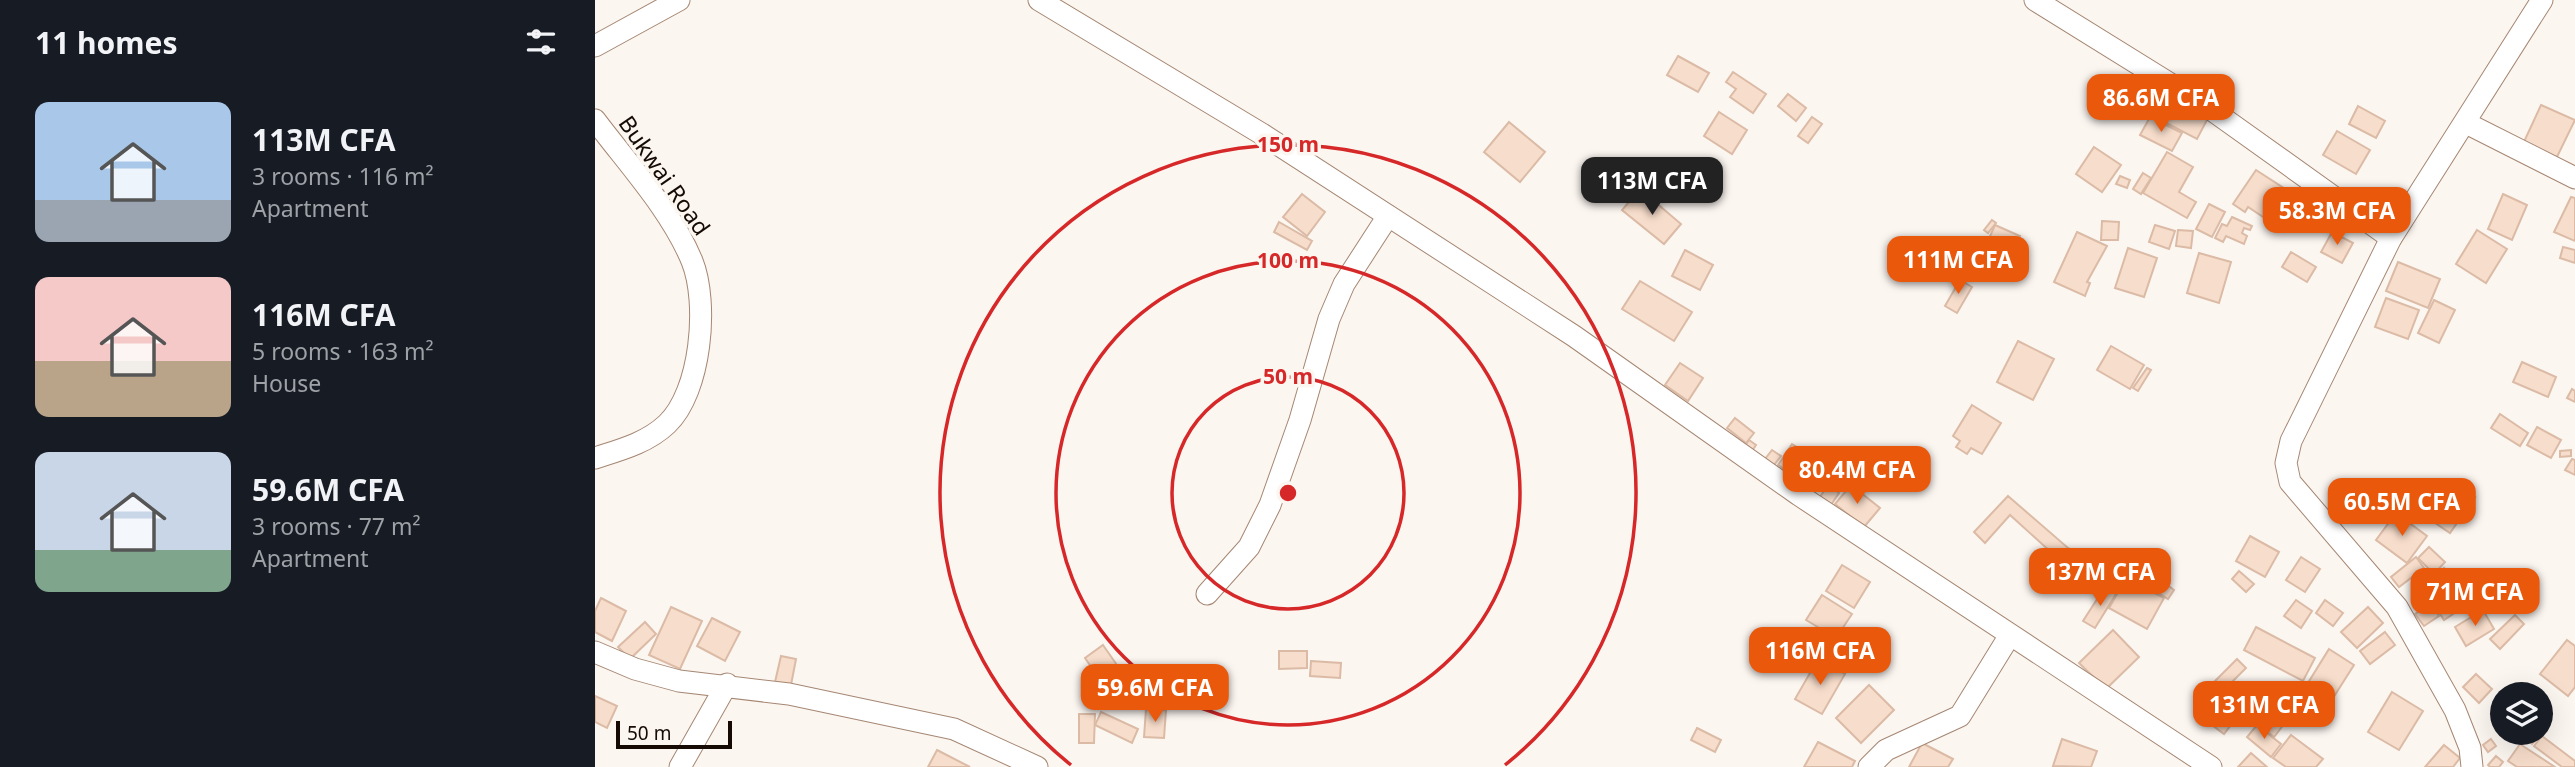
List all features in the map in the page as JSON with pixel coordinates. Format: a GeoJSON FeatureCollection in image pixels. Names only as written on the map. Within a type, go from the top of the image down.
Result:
{"type":"FeatureCollection","features":[{"type":"Feature","properties":{"kind":"street"},"geometry":{"type":"LineString","coordinates":[[595,46],[679,0]]}},
{"type":"Feature","properties":{"kind":"street"},"geometry":{"type":"LineString","coordinates":[[1039,0],[1251,127],[1574,336],[1799,495],[2211,767]]}},
{"type":"Feature","properties":{"kind":"street"},"geometry":{"type":"LineString","coordinates":[[2035,0],[2209,108],[2391,238]]}},
{"type":"Feature","properties":{"kind":"street"},"geometry":{"type":"LineString","coordinates":[[2472,767],[2470,748],[2455,710],[2397,607],[2290,482],[2286,463],[2291,441],[2391,238],[2542,0]]}},
{"type":"Feature","properties":{"kind":"street","name":"Bukwai Road"},"geometry":{"type":"LineString","coordinates":[[595,120],[679,234],[693,263],[700,291],[701,319],[695,365],[685,398],[668,424],[636,445],[595,458]]}},
{"type":"Feature","properties":{"kind":"street"},"geometry":{"type":"LineString","coordinates":[[2466,123],[2575,178]]}},
{"type":"Feature","properties":{"kind":"street"},"geometry":{"type":"LineString","coordinates":[[1207,594],[1249,547],[1270,505],[1300,420],[1329,319],[1344,284],[1388,216]]}},
{"type":"Feature","properties":{"kind":"street"},"geometry":{"type":"LineString","coordinates":[[1869,767],[1886,750],[1960,716],[2010,635]]}},
{"type":"Feature","properties":{"kind":"street"},"geometry":{"type":"LineString","coordinates":[[595,652],[635,669],[679,681],[727,684],[893,714],[954,729],[1037,767]]}},
{"type":"Feature","properties":{"kind":"street"},"geometry":{"type":"LineString","coordinates":[[680,767],[727,684]]}},
{"type":"Feature","properties":{"kind":"building"},"geometry":{"type":"Polygon","coordinates":[[[1678,56],[1709,73],[1698,92],[1667,75],[1678,56]]]}},
{"type":"Feature","properties":{"kind":"building"},"geometry":{"type":"Polygon","coordinates":[[[1733,72],[1766,94],[1753,113],[1730,97],[1736,89],[1726,82],[1733,72]]]}},
{"type":"Feature","properties":{"kind":"building"},"geometry":{"type":"Polygon","coordinates":[[[2135,76],[2191,105],[2189,109],[2208,118],[2197,139],[2122,100],[2135,76]]]}},
{"type":"Feature","properties":{"kind":"building"},"geometry":{"type":"Polygon","coordinates":[[[1788,94],[1806,108],[1796,121],[1778,106],[1788,94]]]}},
{"type":"Feature","properties":{"kind":"building"},"geometry":{"type":"Polygon","coordinates":[[[2541,105],[2575,120],[2555,161],[2522,146],[2541,105]]]}},
{"type":"Feature","properties":{"kind":"building"},"geometry":{"type":"Polygon","coordinates":[[[2358,106],[2385,121],[2376,138],[2349,124],[2358,106]]]}},
{"type":"Feature","properties":{"kind":"building"},"geometry":{"type":"Polygon","coordinates":[[[1719,112],[1747,130],[1732,154],[1704,136],[1719,112]]]}},
{"type":"Feature","properties":{"kind":"building"},"geometry":{"type":"Polygon","coordinates":[[[1812,117],[1822,124],[1808,143],[1798,136],[1812,117]]]}},
{"type":"Feature","properties":{"kind":"building"},"geometry":{"type":"Polygon","coordinates":[[[2150,117],[2182,133],[2172,151],[2140,135],[2150,117]]]}},
{"type":"Feature","properties":{"kind":"building"},"geometry":{"type":"Polygon","coordinates":[[[1509,122],[1545,152],[1520,182],[1484,152],[1509,122]]]}},
{"type":"Feature","properties":{"kind":"building"},"geometry":{"type":"Polygon","coordinates":[[[2337,131],[2370,150],[2356,174],[2323,155],[2337,131]]]}},
{"type":"Feature","properties":{"kind":"building"},"geometry":{"type":"Polygon","coordinates":[[[2094,147],[2121,165],[2102,192],[2076,174],[2094,147]]]}},
{"type":"Feature","properties":{"kind":"building"},"geometry":{"type":"Polygon","coordinates":[[[2167,152],[2193,167],[2179,192],[2196,202],[2187,218],[2143,193],[2167,152]]]}},
{"type":"Feature","properties":{"kind":"building"},"geometry":{"type":"Polygon","coordinates":[[[2256,170],[2296,196],[2286,211],[2279,207],[2269,221],[2248,207],[2245,212],[2233,204],[2256,170]]]}},
{"type":"Feature","properties":{"kind":"building"},"geometry":{"type":"Polygon","coordinates":[[[2143,173],[2151,178],[2141,194],[2133,189],[2143,173]]]}},
{"type":"Feature","properties":{"kind":"building"},"geometry":{"type":"Polygon","coordinates":[[[2120,176],[2130,180],[2127,188],[2116,184],[2120,176]]]}},
{"type":"Feature","properties":{"kind":"building"},"geometry":{"type":"Polygon","coordinates":[[[1640,189],[1681,224],[1664,244],[1622,210],[1640,189]]]}},
{"type":"Feature","properties":{"kind":"building"},"geometry":{"type":"Polygon","coordinates":[[[1302,194],[1325,212],[1307,236],[1283,217],[1302,194]]]}},
{"type":"Feature","properties":{"kind":"building"},"geometry":{"type":"Polygon","coordinates":[[[2503,194],[2527,205],[2512,240],[2488,229],[2503,194]]]}},
{"type":"Feature","properties":{"kind":"building"},"geometry":{"type":"Polygon","coordinates":[[[2571,197],[2575,198],[2575,241],[2554,232],[2571,197]]]}},
{"type":"Feature","properties":{"kind":"building"},"geometry":{"type":"Polygon","coordinates":[[[2209,204],[2225,212],[2212,237],[2196,229],[2209,204]]]}},
{"type":"Feature","properties":{"kind":"building"},"geometry":{"type":"Polygon","coordinates":[[[2319,207],[2320,217],[2311,218],[2310,208],[2319,207]]]}},
{"type":"Feature","properties":{"kind":"building"},"geometry":{"type":"Polygon","coordinates":[[[2232,217],[2252,226],[2250,230],[2244,228],[2242,233],[2247,236],[2244,244],[2226,236],[2223,242],[2215,238],[2222,224],[2227,226],[2232,217]]]}},
{"type":"Feature","properties":{"kind":"building"},"geometry":{"type":"Polygon","coordinates":[[[1992,220],[1996,223],[1988,233],[1984,230],[1992,220]]]}},
{"type":"Feature","properties":{"kind":"building"},"geometry":{"type":"Polygon","coordinates":[[[2102,221],[2119,222],[2118,240],[2101,240],[2102,221]]]}},
{"type":"Feature","properties":{"kind":"building"},"geometry":{"type":"Polygon","coordinates":[[[1279,222],[1312,241],[1307,250],[1274,232],[1279,222]]]}},
{"type":"Feature","properties":{"kind":"building"},"geometry":{"type":"Polygon","coordinates":[[[1995,225],[2020,236],[2007,266],[1982,254],[1995,225]]]}},
{"type":"Feature","properties":{"kind":"building"},"geometry":{"type":"Polygon","coordinates":[[[2155,225],[2175,231],[2169,249],[2149,242],[2155,225]]]}},
{"type":"Feature","properties":{"kind":"building"},"geometry":{"type":"Polygon","coordinates":[[[2178,230],[2193,231],[2191,248],[2176,246],[2178,230]]]}},
{"type":"Feature","properties":{"kind":"building"},"geometry":{"type":"Polygon","coordinates":[[[2477,230],[2507,249],[2486,283],[2456,264],[2477,230]]]}},
{"type":"Feature","properties":{"kind":"building"},"geometry":{"type":"Polygon","coordinates":[[[2077,232],[2107,246],[2087,282],[2090,283],[2085,296],[2054,282],[2077,232]]]}},
{"type":"Feature","properties":{"kind":"building"},"geometry":{"type":"Polygon","coordinates":[[[2332,232],[2353,243],[2342,263],[2321,252],[2332,232]]]}},
{"type":"Feature","properties":{"kind":"building"},"geometry":{"type":"Polygon","coordinates":[[[2563,247],[2575,250],[2575,263],[2560,258],[2563,247]]]}},
{"type":"Feature","properties":{"kind":"building"},"geometry":{"type":"Polygon","coordinates":[[[2128,248],[2157,258],[2144,297],[2115,288],[2128,248]]]}},
{"type":"Feature","properties":{"kind":"building"},"geometry":{"type":"Polygon","coordinates":[[[1685,250],[1713,265],[1700,290],[1672,276],[1685,250]]]}},
{"type":"Feature","properties":{"kind":"building"},"geometry":{"type":"Polygon","coordinates":[[[2291,252],[2316,267],[2307,282],[2282,267],[2291,252]]]}},
{"type":"Feature","properties":{"kind":"building"},"geometry":{"type":"Polygon","coordinates":[[[2199,253],[2231,262],[2219,303],[2187,293],[2199,253]]]}},
{"type":"Feature","properties":{"kind":"building"},"geometry":{"type":"Polygon","coordinates":[[[2398,262],[2440,279],[2428,308],[2386,291],[2398,262]]]}},
{"type":"Feature","properties":{"kind":"building"},"geometry":{"type":"Polygon","coordinates":[[[1960,280],[1972,287],[1957,313],[1945,306],[1960,280]]]}},
{"type":"Feature","properties":{"kind":"building"},"geometry":{"type":"Polygon","coordinates":[[[1640,281],[1692,312],[1674,341],[1622,309],[1640,281]]]}},
{"type":"Feature","properties":{"kind":"building"},"geometry":{"type":"Polygon","coordinates":[[[2386,298],[2419,310],[2408,339],[2375,327],[2386,298]]]}},
{"type":"Feature","properties":{"kind":"building"},"geometry":{"type":"Polygon","coordinates":[[[2434,300],[2455,310],[2439,343],[2418,333],[2434,300]]]}},
{"type":"Feature","properties":{"kind":"building"},"geometry":{"type":"Polygon","coordinates":[[[2018,341],[2054,359],[2033,400],[1997,382],[2018,341]]]}},
{"type":"Feature","properties":{"kind":"building"},"geometry":{"type":"Polygon","coordinates":[[[2111,346],[2144,365],[2130,389],[2097,370],[2111,346]]]}},
{"type":"Feature","properties":{"kind":"building"},"geometry":{"type":"Polygon","coordinates":[[[2522,362],[2556,377],[2548,397],[2513,382],[2522,362]]]}},
{"type":"Feature","properties":{"kind":"building"},"geometry":{"type":"Polygon","coordinates":[[[1680,363],[1703,378],[1688,401],[1665,385],[1680,363]]]}},
{"type":"Feature","properties":{"kind":"building"},"geometry":{"type":"Polygon","coordinates":[[[2147,368],[2151,370],[2138,391],[2133,388],[2147,368]]]}},
{"type":"Feature","properties":{"kind":"building"},"geometry":{"type":"Polygon","coordinates":[[[2572,389],[2575,391],[2575,402],[2567,398],[2572,389]]]}},
{"type":"Feature","properties":{"kind":"building"},"geometry":{"type":"Polygon","coordinates":[[[1972,405],[2001,423],[1982,454],[1971,448],[1967,454],[1956,447],[1960,441],[1953,436],[1972,405]]]}},
{"type":"Feature","properties":{"kind":"building"},"geometry":{"type":"Polygon","coordinates":[[[2500,414],[2528,433],[2520,446],[2491,428],[2500,414]]]}},
{"type":"Feature","properties":{"kind":"building"},"geometry":{"type":"Polygon","coordinates":[[[1735,418],[1754,433],[1746,443],[1727,428],[1735,418]]]}},
{"type":"Feature","properties":{"kind":"building"},"geometry":{"type":"Polygon","coordinates":[[[2537,427],[2561,440],[2551,458],[2527,445],[2537,427]]]}},
{"type":"Feature","properties":{"kind":"building"},"geometry":{"type":"Polygon","coordinates":[[[1749,440],[1756,445],[1744,463],[1737,458],[1749,440]]]}},
{"type":"Feature","properties":{"kind":"building"},"geometry":{"type":"Polygon","coordinates":[[[1792,444],[1813,457],[1799,478],[1778,465],[1792,444]]]}},
{"type":"Feature","properties":{"kind":"building"},"geometry":{"type":"Polygon","coordinates":[[[1772,450],[1781,456],[1767,474],[1758,468],[1772,450]]]}},
{"type":"Feature","properties":{"kind":"building"},"geometry":{"type":"Polygon","coordinates":[[[2571,450],[2571,456],[2560,457],[2560,451],[2571,450]]]}},
{"type":"Feature","properties":{"kind":"building"},"geometry":{"type":"Polygon","coordinates":[[[2572,459],[2575,460],[2575,475],[2565,470],[2572,459]]]}},
{"type":"Feature","properties":{"kind":"building"},"geometry":{"type":"Polygon","coordinates":[[[2449,480],[2475,497],[2450,533],[2425,516],[2449,480]]]}},
{"type":"Feature","properties":{"kind":"building"},"geometry":{"type":"Polygon","coordinates":[[[1828,485],[1839,493],[1825,514],[1814,506],[1828,485]]]}},
{"type":"Feature","properties":{"kind":"building"},"geometry":{"type":"Polygon","coordinates":[[[1851,485],[1880,508],[1864,527],[1835,504],[1851,485]]]}},
{"type":"Feature","properties":{"kind":"building"},"geometry":{"type":"Polygon","coordinates":[[[2008,496],[2068,548],[2121,577],[2115,588],[2065,561],[2063,563],[2010,515],[1985,543],[1974,532],[2008,496]]]}},
{"type":"Feature","properties":{"kind":"building"},"geometry":{"type":"Polygon","coordinates":[[[2396,513],[2427,536],[2407,563],[2376,540],[2396,513]]]}},
{"type":"Feature","properties":{"kind":"building"},"geometry":{"type":"Polygon","coordinates":[[[2250,536],[2279,552],[2265,577],[2236,561],[2250,536]]]}},
{"type":"Feature","properties":{"kind":"building"},"geometry":{"type":"Polygon","coordinates":[[[2429,547],[2445,562],[2434,574],[2418,558],[2429,547]]]}},
{"type":"Feature","properties":{"kind":"building"},"geometry":{"type":"Polygon","coordinates":[[[2301,557],[2320,569],[2305,592],[2286,580],[2301,557]]]}},
{"type":"Feature","properties":{"kind":"building"},"geometry":{"type":"Polygon","coordinates":[[[2416,557],[2424,568],[2399,587],[2391,577],[2416,557]]]}},
{"type":"Feature","properties":{"kind":"building"},"geometry":{"type":"Polygon","coordinates":[[[1842,565],[1870,582],[1854,608],[1826,591],[1842,565]]]}},
{"type":"Feature","properties":{"kind":"building"},"geometry":{"type":"Polygon","coordinates":[[[2444,568],[2456,580],[2446,589],[2435,577],[2444,568]]]}},
{"type":"Feature","properties":{"kind":"building"},"geometry":{"type":"Polygon","coordinates":[[[2239,571],[2254,584],[2246,592],[2232,579],[2239,571]]]}},
{"type":"Feature","properties":{"kind":"building"},"geometry":{"type":"Polygon","coordinates":[[[2126,578],[2164,598],[2147,629],[2109,608],[2126,578]]]}},
{"type":"Feature","properties":{"kind":"building"},"geometry":{"type":"Polygon","coordinates":[[[2158,578],[2174,590],[2168,599],[2151,588],[2158,578]]]}},
{"type":"Feature","properties":{"kind":"building"},"geometry":{"type":"Polygon","coordinates":[[[2105,587],[2116,594],[2095,628],[2083,621],[2105,587]]]}},
{"type":"Feature","properties":{"kind":"building"},"geometry":{"type":"Polygon","coordinates":[[[2456,592],[2465,606],[2444,620],[2435,606],[2456,592]]]}},
{"type":"Feature","properties":{"kind":"building"},"geometry":{"type":"Polygon","coordinates":[[[1822,595],[1852,614],[1836,638],[1806,620],[1822,595]]]}},
{"type":"Feature","properties":{"kind":"building"},"geometry":{"type":"Polygon","coordinates":[[[601,598],[626,611],[612,641],[595,632],[595,611],[601,598]]]}},
{"type":"Feature","properties":{"kind":"building"},"geometry":{"type":"Polygon","coordinates":[[[2296,600],[2312,611],[2301,628],[2284,616],[2296,600]]]}},
{"type":"Feature","properties":{"kind":"building"},"geometry":{"type":"Polygon","coordinates":[[[2325,600],[2343,613],[2333,626],[2316,613],[2325,600]]]}},
{"type":"Feature","properties":{"kind":"building"},"geometry":{"type":"Polygon","coordinates":[[[2430,604],[2439,616],[2424,626],[2415,614],[2430,604]]]}},
{"type":"Feature","properties":{"kind":"building"},"geometry":{"type":"Polygon","coordinates":[[[671,607],[702,621],[680,669],[649,655],[671,607]]]}},
{"type":"Feature","properties":{"kind":"building"},"geometry":{"type":"Polygon","coordinates":[[[2368,607],[2383,623],[2357,648],[2341,632],[2368,607]]]}},
{"type":"Feature","properties":{"kind":"building"},"geometry":{"type":"Polygon","coordinates":[[[2483,610],[2494,629],[2466,646],[2455,627],[2483,610]]]}},
{"type":"Feature","properties":{"kind":"building"},"geometry":{"type":"Polygon","coordinates":[[[2515,615],[2524,624],[2500,649],[2490,639],[2515,615]]]}},
{"type":"Feature","properties":{"kind":"building"},"geometry":{"type":"Polygon","coordinates":[[[712,618],[740,632],[725,661],[697,646],[712,618]]]}},
{"type":"Feature","properties":{"kind":"building"},"geometry":{"type":"Polygon","coordinates":[[[645,622],[656,634],[630,659],[618,647],[645,622]]]}},
{"type":"Feature","properties":{"kind":"building"},"geometry":{"type":"Polygon","coordinates":[[[2256,627],[2315,658],[2303,681],[2244,650],[2256,627]]]}},
{"type":"Feature","properties":{"kind":"building"},"geometry":{"type":"Polygon","coordinates":[[[2113,630],[2139,657],[2106,689],[2079,663],[2113,630]]]}},
{"type":"Feature","properties":{"kind":"building"},"geometry":{"type":"Polygon","coordinates":[[[2385,632],[2395,645],[2370,664],[2360,651],[2385,632]]]}},
{"type":"Feature","properties":{"kind":"building"},"geometry":{"type":"Polygon","coordinates":[[[2567,640],[2575,646],[2575,687],[2568,696],[2540,674],[2567,640]]]}},
{"type":"Feature","properties":{"kind":"building"},"geometry":{"type":"Polygon","coordinates":[[[1103,645],[1119,668],[1101,681],[1085,658],[1103,645]]]}},
{"type":"Feature","properties":{"kind":"building"},"geometry":{"type":"Polygon","coordinates":[[[2329,649],[2354,665],[2328,706],[2303,691],[2329,649]]]}},
{"type":"Feature","properties":{"kind":"building"},"geometry":{"type":"Polygon","coordinates":[[[1279,651],[1307,651],[1307,668],[1279,669],[1279,651]]]}},
{"type":"Feature","properties":{"kind":"building"},"geometry":{"type":"Polygon","coordinates":[[[781,656],[796,659],[791,685],[775,682],[781,656]]]}},
{"type":"Feature","properties":{"kind":"building"},"geometry":{"type":"Polygon","coordinates":[[[1818,659],[1845,674],[1822,714],[1795,699],[1818,659]]]}},
{"type":"Feature","properties":{"kind":"building"},"geometry":{"type":"Polygon","coordinates":[[[2237,659],[2246,668],[2216,698],[2207,689],[2237,659]]]}},
{"type":"Feature","properties":{"kind":"building"},"geometry":{"type":"Polygon","coordinates":[[[1311,661],[1341,663],[1340,678],[1310,676],[1311,661]]]}},
{"type":"Feature","properties":{"kind":"building"},"geometry":{"type":"Polygon","coordinates":[[[2476,674],[2490,687],[2490,691],[2479,703],[2463,687],[2476,674]]]}},
{"type":"Feature","properties":{"kind":"building"},"geometry":{"type":"Polygon","coordinates":[[[1869,685],[1894,710],[1861,743],[1836,718],[1869,685]]]}},
{"type":"Feature","properties":{"kind":"building"},"geometry":{"type":"Polygon","coordinates":[[[2215,688],[2243,709],[2224,734],[2196,713],[2215,688]]]}},
{"type":"Feature","properties":{"kind":"building"},"geometry":{"type":"Polygon","coordinates":[[[2392,692],[2423,711],[2399,750],[2368,732],[2392,692]]]}},
{"type":"Feature","properties":{"kind":"building"},"geometry":{"type":"Polygon","coordinates":[[[2289,693],[2301,702],[2274,737],[2262,728],[2289,693]]]}},
{"type":"Feature","properties":{"kind":"building"},"geometry":{"type":"Polygon","coordinates":[[[595,696],[617,706],[607,728],[595,722],[595,696]]]}},
{"type":"Feature","properties":{"kind":"building"},"geometry":{"type":"Polygon","coordinates":[[[1146,709],[1166,710],[1164,738],[1144,737],[1146,709]]]}},
{"type":"Feature","properties":{"kind":"building"},"geometry":{"type":"Polygon","coordinates":[[[1101,712],[1138,729],[1132,743],[1095,725],[1101,712]]]}},
{"type":"Feature","properties":{"kind":"building"},"geometry":{"type":"Polygon","coordinates":[[[1079,714],[1095,714],[1094,743],[1079,743],[1079,714]]]}},
{"type":"Feature","properties":{"kind":"building"},"geometry":{"type":"Polygon","coordinates":[[[2257,725],[2281,744],[2271,757],[2247,737],[2257,725]]]}},
{"type":"Feature","properties":{"kind":"building"},"geometry":{"type":"Polygon","coordinates":[[[1697,728],[1721,740],[1715,752],[1691,740],[1697,728]]]}},
{"type":"Feature","properties":{"kind":"building"},"geometry":{"type":"Polygon","coordinates":[[[2291,735],[2323,759],[2316,767],[2286,767],[2273,758],[2291,735]]]}},
{"type":"Feature","properties":{"kind":"building"},"geometry":{"type":"Polygon","coordinates":[[[2062,739],[2097,751],[2091,767],[2053,766],[2062,739]]]}},
{"type":"Feature","properties":{"kind":"building"},"geometry":{"type":"Polygon","coordinates":[[[2490,740],[2490,745],[2496,746],[2488,752],[2483,745],[2490,740]]]}},
{"type":"Feature","properties":{"kind":"building"},"geometry":{"type":"Polygon","coordinates":[[[1818,742],[1855,761],[1852,767],[1804,767],[1818,742]]]}},
{"type":"Feature","properties":{"kind":"building"},"geometry":{"type":"Polygon","coordinates":[[[1922,743],[1953,759],[1948,767],[1909,767],[1922,743]]]}},
{"type":"Feature","properties":{"kind":"building"},"geometry":{"type":"Polygon","coordinates":[[[2553,744],[2575,761],[2575,767],[2562,767],[2534,746],[2553,744]]]}},
{"type":"Feature","properties":{"kind":"building"},"geometry":{"type":"Polygon","coordinates":[[[2444,745],[2460,758],[2453,767],[2425,767],[2444,745]]]}},
{"type":"Feature","properties":{"kind":"building"},"geometry":{"type":"Polygon","coordinates":[[[2522,745],[2555,767],[2517,767],[2508,761],[2522,745]]]}},
{"type":"Feature","properties":{"kind":"building"},"geometry":{"type":"Polygon","coordinates":[[[937,750],[970,767],[928,767],[937,750]]]}},
{"type":"Feature","properties":{"kind":"building"},"geometry":{"type":"Polygon","coordinates":[[[2251,753],[2267,767],[2238,767],[2251,753]]]}},
{"type":"Feature","properties":{"kind":"building"},"geometry":{"type":"Polygon","coordinates":[[[2496,756],[2503,762],[2499,767],[2490,767],[2488,765],[2496,756]]]}}]}
